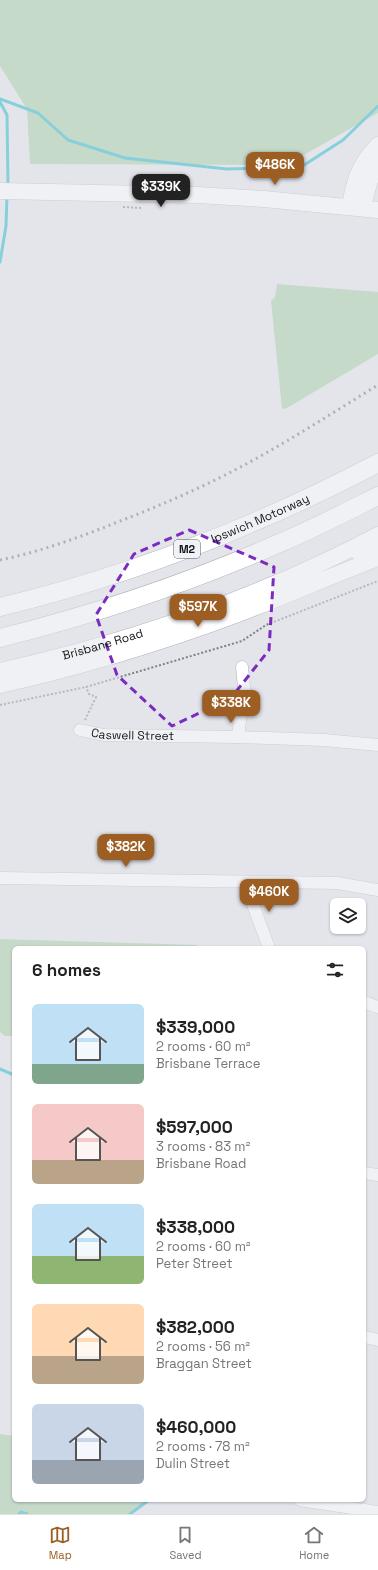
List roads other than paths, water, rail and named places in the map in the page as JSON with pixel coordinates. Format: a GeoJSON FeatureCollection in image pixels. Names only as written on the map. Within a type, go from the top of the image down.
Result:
{"type":"FeatureCollection","features":[{"type":"Feature","properties":{"kind":"highway","name":"Ipswich Motorway"},"geometry":{"type":"LineString","coordinates":[[0,607],[139,567],[200,544],[292,506],[378,463]]}},
{"type":"Feature","properties":{"kind":"highway","name":"M2"},"geometry":{"type":"LineString","coordinates":[[0,638],[93,612],[198,576],[283,542],[378,496]]}},
{"type":"Feature","properties":{"kind":"main road"},"geometry":{"type":"LineString","coordinates":[[356,208],[352,191],[357,173],[368,155],[378,145]]}},
{"type":"Feature","properties":{"kind":"main road"},"geometry":{"type":"LineString","coordinates":[[356,208],[378,164]]}},
{"type":"Feature","properties":{"kind":"main road"},"geometry":{"type":"LineString","coordinates":[[0,191],[212,196],[264,199],[378,210]]}},
{"type":"Feature","properties":{"kind":"main road","name":"Brisbane Road"},"geometry":{"type":"LineString","coordinates":[[0,670],[91,648],[175,622],[247,595],[343,553],[378,535]]}},
{"type":"Feature","properties":{"kind":"main road","name":"Brisbane Road"},"geometry":{"type":"LineString","coordinates":[[0,685],[82,665],[130,651],[238,614],[378,558]]}},
{"type":"Feature","properties":{"kind":"street"},"geometry":{"type":"LineString","coordinates":[[343,553],[358,553],[378,545]]}},
{"type":"Feature","properties":{"kind":"street"},"geometry":{"type":"LineString","coordinates":[[238,736],[244,687],[242,667]]}},
{"type":"Feature","properties":{"kind":"street","name":"Caswell Street"},"geometry":{"type":"LineString","coordinates":[[80,730],[104,735],[238,736],[347,741],[378,745]]}},
{"type":"Feature","properties":{"kind":"street"},"geometry":{"type":"LineString","coordinates":[[0,878],[337,883],[378,890]]}},
{"type":"Feature","properties":{"kind":"street"},"geometry":{"type":"LineString","coordinates":[[251,882],[252,902],[268,946]]}},
{"type":"Feature","properties":{"kind":"street"},"geometry":{"type":"LineString","coordinates":[[366,1003],[378,1007]]}},
{"type":"Feature","properties":{"kind":"street"},"geometry":{"type":"LineString","coordinates":[[366,1173],[378,1175]]}},
{"type":"Feature","properties":{"kind":"street"},"geometry":{"type":"LineString","coordinates":[[366,1337],[378,1340]]}},
{"type":"Feature","properties":{"kind":"street"},"geometry":{"type":"LineString","coordinates":[[313,1502],[378,1512]]}},
{"type":"Feature","properties":{"kind":"waterway"},"geometry":{"type":"LineString","coordinates":[[0,99],[38,113],[68,140],[125,158],[227,169],[301,167],[343,140],[378,106]]}},
{"type":"Feature","properties":{"kind":"waterway"},"geometry":{"type":"LineString","coordinates":[[0,102],[7,115],[8,186]]}},
{"type":"Feature","properties":{"kind":"waterway"},"geometry":{"type":"LineString","coordinates":[[0,262],[6,226],[7,196]]}},
{"type":"Feature","properties":{"kind":"waterway"},"geometry":{"type":"LineString","coordinates":[[0,1069],[12,1074]]}},
{"type":"Feature","properties":{"kind":"waterway"},"geometry":{"type":"LineString","coordinates":[[130,1514],[146,1502]]}},
{"type":"Feature","properties":{"kind":"waterway"},"geometry":{"type":"LineString","coordinates":[[19,1514],[21,1512],[27,1514]]}},
{"type":"Feature","properties":{"kind":"railway"},"geometry":{"type":"LineString","coordinates":[[0,560],[44,549],[73,539],[173,500],[229,473],[267,452],[378,385]]}}]}
